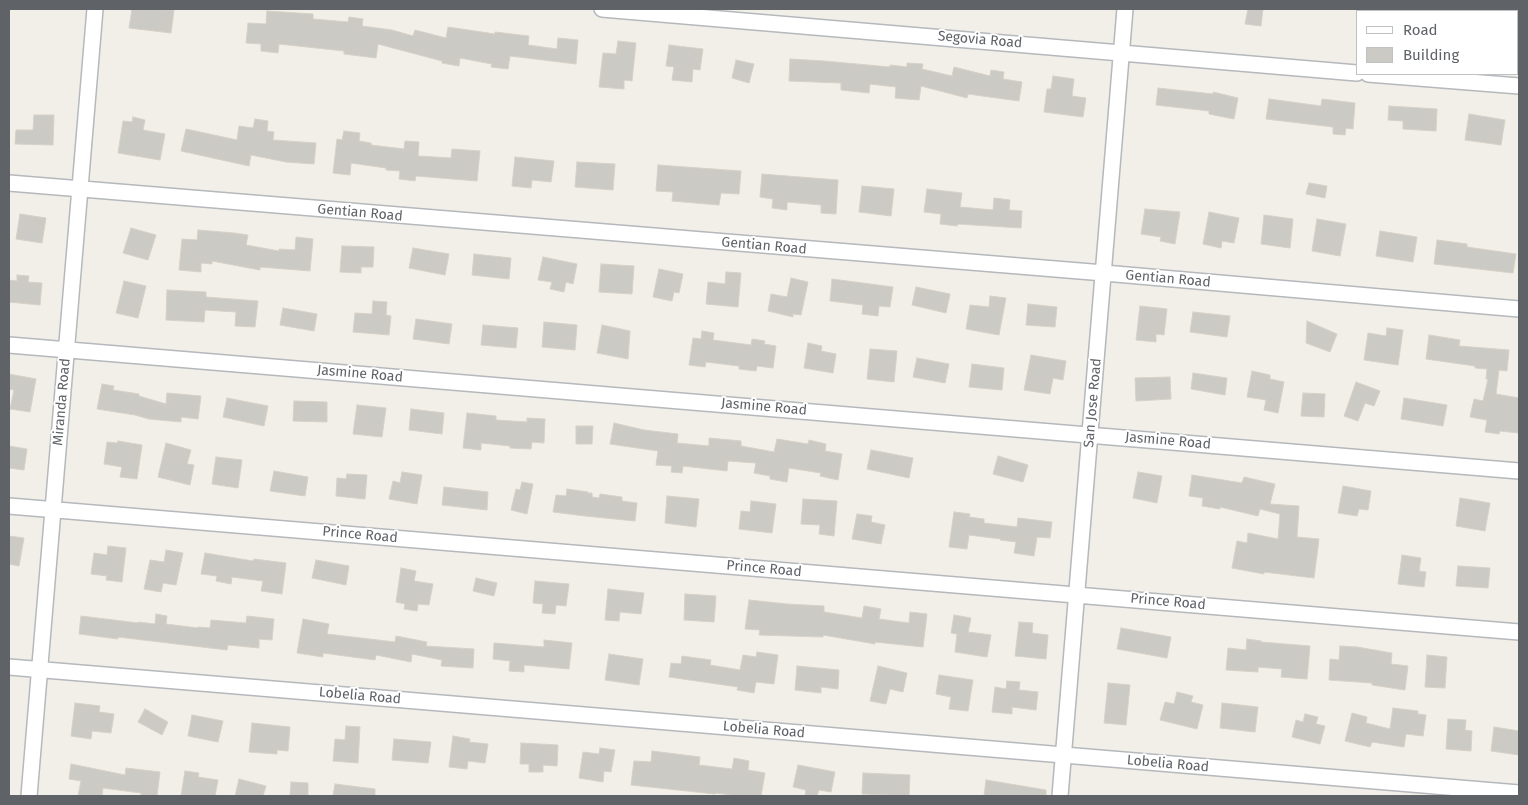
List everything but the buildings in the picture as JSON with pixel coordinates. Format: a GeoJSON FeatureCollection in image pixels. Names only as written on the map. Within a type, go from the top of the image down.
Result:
{"type":"FeatureCollection","features":[{"type":"Feature","properties":{"kind":"street","name":"Miranda Road"},"geometry":{"type":"LineString","coordinates":[[29,796],[95,9]]}},
{"type":"Feature","properties":{"kind":"street","name":"Segovia Road"},"geometry":{"type":"LineString","coordinates":[[602,9],[1356,73]]}},
{"type":"Feature","properties":{"kind":"street","name":"San Jose Road"},"geometry":{"type":"LineString","coordinates":[[1060,796],[1126,9]]}},
{"type":"Feature","properties":{"kind":"street"},"geometry":{"type":"LineString","coordinates":[[1381,75],[1519,86]]}},
{"type":"Feature","properties":{"kind":"street","name":"Gentian Road"},"geometry":{"type":"LineString","coordinates":[[9,183],[1519,309]]}},
{"type":"Feature","properties":{"kind":"street","name":"Jasmine Road"},"geometry":{"type":"LineString","coordinates":[[9,344],[1519,471]]}},
{"type":"Feature","properties":{"kind":"street","name":"Prince Road"},"geometry":{"type":"LineString","coordinates":[[9,506],[1519,632]]}},
{"type":"Feature","properties":{"kind":"street","name":"Lobelia Road"},"geometry":{"type":"LineString","coordinates":[[9,667],[1519,794]]}}]}
